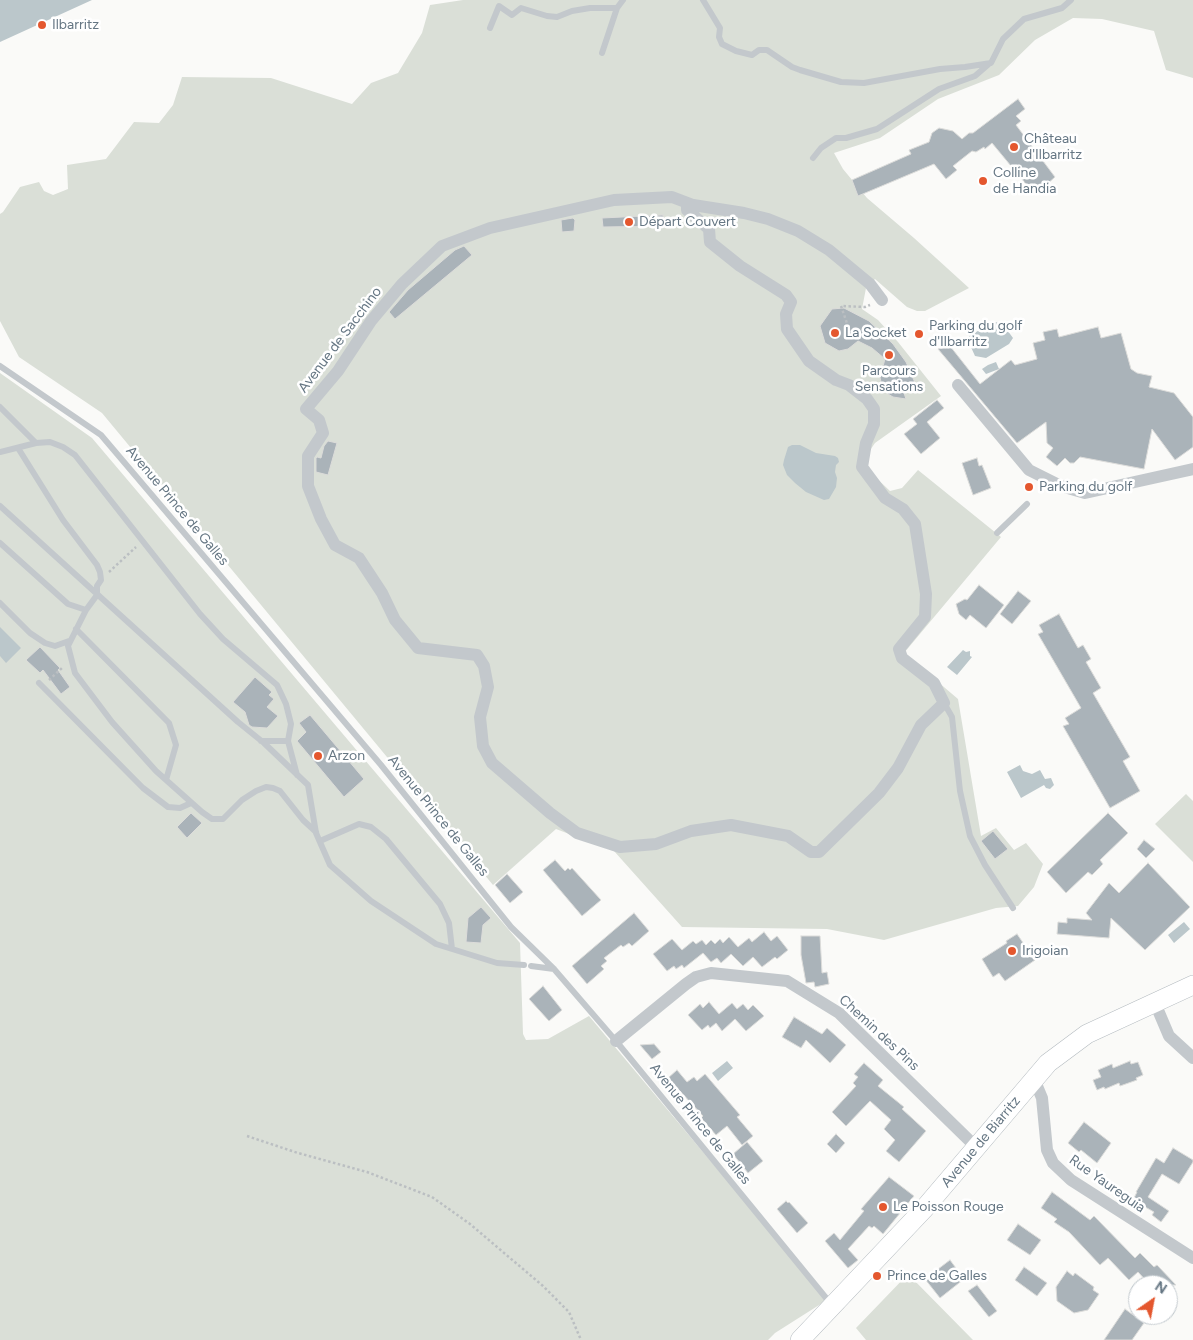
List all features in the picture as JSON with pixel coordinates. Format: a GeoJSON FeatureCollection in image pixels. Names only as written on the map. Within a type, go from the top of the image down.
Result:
{"type":"FeatureCollection","features":[{"type":"Feature","properties":{"kind":"main road","name":"Avenue de Biarritz"},"geometry":{"type":"LineString","coordinates":[[800,1340],[923,1210],[1034,1079],[1062,1051],[1087,1034],[1193,985]]}},
{"type":"Feature","properties":{"kind":"street","name":"Avenue de Sacchino"},"geometry":{"type":"LineString","coordinates":[[882,300],[870,284],[829,250],[798,230],[760,217],[687,203],[672,197],[614,200],[498,226],[442,246],[402,284],[371,321],[338,371],[306,409],[319,420],[323,433],[308,456],[308,486],[321,519],[335,545],[359,558],[382,593],[395,620],[418,648],[477,655],[484,666],[488,687],[480,717],[483,746],[492,763],[550,813],[577,833],[620,847],[656,844],[691,831],[731,826],[788,836],[811,852],[819,852],[880,793],[898,768],[921,725],[944,703]]}},
{"type":"Feature","properties":{"kind":"street"},"geometry":{"type":"LineString","coordinates":[[687,203],[687,210],[709,229],[710,242],[740,266],[786,294],[791,302],[786,314],[787,329],[809,361],[836,380],[850,384],[867,399],[874,410],[874,424],[866,444],[862,467],[885,498],[903,508],[915,524],[926,594],[925,617],[899,649],[902,658],[934,683],[944,703]]}},
{"type":"Feature","properties":{"kind":"street"},"geometry":{"type":"LineString","coordinates":[[958,385],[1029,470],[1061,486],[1085,494],[1193,470]]}},
{"type":"Feature","properties":{"kind":"street","name":"Chemin des Pins"},"geometry":{"type":"LineString","coordinates":[[616,1041],[696,977],[711,972],[787,980],[839,1013],[976,1147]]}},
{"type":"Feature","properties":{"kind":"street"},"geometry":{"type":"LineString","coordinates":[[1155,1003],[1169,1036],[1193,1058]]}},
{"type":"Feature","properties":{"kind":"street","name":"Rue Yaureguia"},"geometry":{"type":"LineString","coordinates":[[1034,1079],[1042,1098],[1047,1150],[1053,1163],[1071,1180],[1193,1258]]}},
{"type":"Feature","properties":{"kind":"lane"},"geometry":{"type":"LineString","coordinates":[[602,53],[617,8],[623,0]]}},
{"type":"Feature","properties":{"kind":"lane"},"geometry":{"type":"LineString","coordinates":[[703,0],[720,28],[718,37],[722,44],[736,51],[752,55],[759,50],[767,50],[792,67],[842,82],[864,83],[940,69],[991,63]]}},
{"type":"Feature","properties":{"kind":"lane"},"geometry":{"type":"LineString","coordinates":[[814,158],[822,148],[836,138],[846,138],[877,129],[939,89],[975,76],[991,63],[1003,39],[1024,19],[1062,8],[1071,0]]}},
{"type":"Feature","properties":{"kind":"lane"},"geometry":{"type":"LineString","coordinates":[[490,28],[499,6],[512,16],[521,8],[547,16],[557,16],[572,10],[617,8]]}},
{"type":"Feature","properties":{"kind":"lane","name":"Avenue Prince de Galles"},"geometry":{"type":"LineString","coordinates":[[0,366],[101,435],[381,765],[511,927],[554,969],[616,1041],[833,1307]]}},
{"type":"Feature","properties":{"kind":"lane"},"geometry":{"type":"LineString","coordinates":[[0,407],[36,443]]}},
{"type":"Feature","properties":{"kind":"lane"},"geometry":{"type":"LineString","coordinates":[[0,452],[36,443],[50,442],[76,455],[182,592],[212,627],[277,685],[286,704],[291,724],[288,741],[297,775]]}},
{"type":"Feature","properties":{"kind":"lane"},"geometry":{"type":"LineString","coordinates":[[18,448],[63,520],[97,565],[100,572],[97,595],[86,610],[68,646],[75,672],[112,722],[166,780],[212,819],[223,819],[242,800],[266,787],[280,791],[303,820],[316,832]]}},
{"type":"Feature","properties":{"kind":"lane"},"geometry":{"type":"LineString","coordinates":[[997,533],[1027,504]]}},
{"type":"Feature","properties":{"kind":"lane"},"geometry":{"type":"LineString","coordinates":[[0,506],[308,785],[316,832],[330,864],[371,901],[436,944],[497,963],[554,969]]}},
{"type":"Feature","properties":{"kind":"lane"},"geometry":{"type":"LineString","coordinates":[[0,543],[68,604],[86,610]]}},
{"type":"Feature","properties":{"kind":"lane"},"geometry":{"type":"LineString","coordinates":[[0,603],[30,633],[45,643],[55,646],[69,641]]}},
{"type":"Feature","properties":{"kind":"lane"},"geometry":{"type":"LineString","coordinates":[[76,629],[169,723],[176,745],[166,780]]}},
{"type":"Feature","properties":{"kind":"lane"},"geometry":{"type":"LineString","coordinates":[[41,684],[143,788],[168,807],[180,808],[191,803]]}},
{"type":"Feature","properties":{"kind":"lane"},"geometry":{"type":"LineString","coordinates":[[944,703],[952,718],[960,791],[970,836],[985,865],[1013,908]]}},
{"type":"Feature","properties":{"kind":"lane"},"geometry":{"type":"LineString","coordinates":[[261,741],[288,741]]}},
{"type":"Feature","properties":{"kind":"lane"},"geometry":{"type":"LineString","coordinates":[[320,841],[359,824],[371,827],[386,839],[440,904],[449,923],[452,949]]}},
{"type":"Feature","properties":{"kind":"path"},"geometry":{"type":"LineString","coordinates":[[850,332],[841,306],[865,307]]}},
{"type":"Feature","properties":{"kind":"path"},"geometry":{"type":"LineString","coordinates":[[100,580],[143,540]]}},
{"type":"Feature","properties":{"kind":"path"},"geometry":{"type":"LineString","coordinates":[[41,684],[71,659]]}},
{"type":"Feature","properties":{"kind":"path"},"geometry":{"type":"LineString","coordinates":[[246,1136],[367,1172],[432,1197],[470,1224],[543,1286],[569,1312],[581,1340]]}},
{"type":"Feature","properties":{"kind":"shaded area"},"geometry":{"type":"Polygon","coordinates":[[[0,0],[92,0],[0,42],[0,0]]]}},
{"type":"Feature","properties":{"kind":"shaded area"},"geometry":{"type":"Polygon","coordinates":[[[463,0],[1193,0],[1193,78],[1166,70],[1154,31],[1102,19],[1073,18],[1035,40],[999,75],[938,99],[880,138],[834,153],[843,169],[867,198],[969,288],[925,311],[917,311],[907,307],[875,279],[866,288],[862,309],[878,320],[898,342],[941,396],[875,443],[866,456],[868,470],[890,491],[902,488],[918,470],[1001,537],[904,653],[958,699],[981,836],[996,828],[1014,850],[1026,843],[1043,864],[1034,887],[1018,906],[996,908],[884,940],[827,929],[682,927],[614,851],[556,829],[493,885],[102,413],[19,357],[0,321],[0,214],[20,187],[39,182],[44,191],[53,195],[68,189],[67,165],[106,159],[134,122],[159,123],[173,105],[182,77],[271,78],[352,104],[371,83],[398,73],[422,33],[430,5],[463,0]]]}},
{"type":"Feature","properties":{"kind":"shaded area"},"geometry":{"type":"Polygon","coordinates":[[[994,322],[1002,323],[1013,338],[1009,344],[986,358],[975,356],[970,345],[969,336],[994,322]]]}},
{"type":"Feature","properties":{"kind":"shaded area"},"geometry":{"type":"Polygon","coordinates":[[[996,362],[999,369],[986,374],[982,369],[988,365],[996,362]]]}},
{"type":"Feature","properties":{"kind":"shaded area"},"geometry":{"type":"Polygon","coordinates":[[[0,373],[92,438],[520,943],[523,1034],[526,1040],[548,1039],[589,1016],[827,1300],[775,1333],[768,1340],[0,1340],[0,373]]]}},
{"type":"Feature","properties":{"kind":"shaded area"},"geometry":{"type":"Polygon","coordinates":[[[800,445],[816,453],[838,458],[839,462],[836,465],[835,472],[837,478],[836,487],[829,499],[824,500],[806,492],[787,475],[783,465],[788,447],[800,445]]]}},
{"type":"Feature","properties":{"kind":"shaded area"},"geometry":{"type":"Polygon","coordinates":[[[0,627],[21,648],[6,663],[0,656],[0,627]]]}},
{"type":"Feature","properties":{"kind":"shaded area"},"geometry":{"type":"Polygon","coordinates":[[[963,650],[966,652],[970,651],[970,656],[972,657],[957,675],[947,667],[963,650]]]}},
{"type":"Feature","properties":{"kind":"shaded area"},"geometry":{"type":"Polygon","coordinates":[[[1020,765],[1023,771],[1032,774],[1040,770],[1045,779],[1051,778],[1054,785],[1050,789],[1044,785],[1021,798],[1007,772],[1020,765]]]}},
{"type":"Feature","properties":{"kind":"shaded area"},"geometry":{"type":"Polygon","coordinates":[[[1186,794],[1193,801],[1193,862],[1155,824],[1186,794]]]}},
{"type":"Feature","properties":{"kind":"shaded area"},"geometry":{"type":"Polygon","coordinates":[[[1184,922],[1190,929],[1174,943],[1168,935],[1184,922]]]}},
{"type":"Feature","properties":{"kind":"shaded area"},"geometry":{"type":"Polygon","coordinates":[[[727,1061],[733,1068],[718,1081],[712,1073],[727,1061]]]}},
{"type":"Feature","properties":{"kind":"shaded area"},"geometry":{"type":"Polygon","coordinates":[[[908,1274],[973,1340],[866,1340],[856,1328],[908,1274]]]}},
{"type":"Feature","properties":{"kind":"building"},"geometry":{"type":"Polygon","coordinates":[[[1018,99],[1025,109],[1016,116],[1021,121],[1016,125],[1055,177],[1035,195],[992,143],[985,149],[984,147],[976,152],[972,151],[953,166],[957,170],[946,179],[934,164],[858,196],[852,180],[911,154],[909,150],[929,142],[932,133],[939,128],[953,131],[962,139],[969,133],[973,133],[1018,99]]]}},
{"type":"Feature","properties":{"kind":"building","name":"Départ Couvert"},"geometry":{"type":"Polygon","coordinates":[[[663,215],[663,226],[603,227],[602,218],[663,215]]]}},
{"type":"Feature","properties":{"kind":"building"},"geometry":{"type":"Polygon","coordinates":[[[573,218],[575,220],[574,231],[562,232],[561,220],[573,218]]]}},
{"type":"Feature","properties":{"kind":"building"},"geometry":{"type":"Polygon","coordinates":[[[464,246],[472,255],[395,319],[389,312],[408,290],[455,250],[464,246]]]}},
{"type":"Feature","properties":{"kind":"building"},"geometry":{"type":"Polygon","coordinates":[[[844,308],[869,321],[893,344],[906,362],[916,385],[903,390],[906,399],[893,397],[882,387],[880,377],[885,359],[872,348],[858,341],[848,349],[839,351],[825,343],[820,326],[832,309],[844,308]]]}},
{"type":"Feature","properties":{"kind":"building"},"geometry":{"type":"Polygon","coordinates":[[[1098,327],[1101,338],[1121,333],[1131,369],[1137,373],[1152,376],[1149,387],[1174,393],[1193,417],[1193,447],[1175,460],[1152,429],[1144,469],[1080,457],[1074,463],[1070,463],[1065,458],[1057,466],[1046,457],[1053,448],[1047,443],[1046,422],[1017,443],[938,349],[950,346],[980,384],[1011,360],[1015,365],[1037,359],[1033,343],[1045,340],[1043,332],[1057,329],[1059,337],[1098,327]]]}},
{"type":"Feature","properties":{"kind":"building"},"geometry":{"type":"Polygon","coordinates":[[[937,400],[944,408],[927,422],[940,438],[921,454],[904,434],[917,424],[913,419],[937,400]]]}},
{"type":"Feature","properties":{"kind":"building"},"geometry":{"type":"Polygon","coordinates":[[[328,441],[337,443],[328,475],[316,472],[316,458],[321,458],[324,446],[328,441]]]}},
{"type":"Feature","properties":{"kind":"building"},"geometry":{"type":"Polygon","coordinates":[[[977,458],[979,466],[982,465],[991,488],[973,495],[962,463],[977,458]]]}},
{"type":"Feature","properties":{"kind":"building"},"geometry":{"type":"Polygon","coordinates":[[[979,585],[1004,605],[986,628],[970,615],[966,620],[959,614],[956,604],[965,599],[967,600],[979,585]]]}},
{"type":"Feature","properties":{"kind":"building"},"geometry":{"type":"Polygon","coordinates":[[[1018,591],[1031,601],[1012,624],[1000,614],[1018,591]]]}},
{"type":"Feature","properties":{"kind":"building"},"geometry":{"type":"Polygon","coordinates":[[[1059,614],[1078,648],[1083,645],[1091,659],[1086,662],[1101,688],[1093,693],[1130,757],[1123,761],[1140,791],[1110,808],[1063,726],[1069,724],[1065,718],[1081,708],[1038,634],[1043,632],[1039,625],[1059,614]]]}},
{"type":"Feature","properties":{"kind":"building"},"geometry":{"type":"Polygon","coordinates":[[[40,647],[60,668],[58,670],[70,687],[61,694],[43,670],[40,673],[26,660],[40,647]]]}},
{"type":"Feature","properties":{"kind":"building"},"geometry":{"type":"Polygon","coordinates":[[[255,677],[272,692],[269,695],[274,699],[267,707],[278,716],[267,728],[249,725],[245,712],[233,702],[255,677]]]}},
{"type":"Feature","properties":{"kind":"building"},"geometry":{"type":"Polygon","coordinates":[[[310,715],[364,779],[344,797],[297,741],[306,732],[299,723],[310,715]]]}},
{"type":"Feature","properties":{"kind":"building"},"geometry":{"type":"Polygon","coordinates":[[[191,813],[202,823],[187,838],[177,827],[191,813]]]}},
{"type":"Feature","properties":{"kind":"building"},"geometry":{"type":"Polygon","coordinates":[[[1108,813],[1128,833],[1100,860],[1103,864],[1092,875],[1088,872],[1066,893],[1047,872],[1108,813]]]}},
{"type":"Feature","properties":{"kind":"building"},"geometry":{"type":"Polygon","coordinates":[[[993,831],[1008,849],[995,859],[981,841],[993,831]]]}},
{"type":"Feature","properties":{"kind":"building"},"geometry":{"type":"Polygon","coordinates":[[[1144,840],[1155,849],[1146,858],[1137,849],[1144,840]]]}},
{"type":"Feature","properties":{"kind":"building"},"geometry":{"type":"Polygon","coordinates":[[[555,860],[565,871],[568,868],[570,870],[572,868],[601,900],[582,916],[543,870],[555,860]]]}},
{"type":"Feature","properties":{"kind":"building"},"geometry":{"type":"Polygon","coordinates":[[[1148,863],[1190,907],[1145,950],[1111,918],[1109,938],[1057,934],[1058,922],[1067,923],[1067,918],[1092,920],[1086,913],[1109,883],[1119,893],[1148,863]]]}},
{"type":"Feature","properties":{"kind":"building"},"geometry":{"type":"Polygon","coordinates":[[[507,874],[523,892],[510,903],[495,885],[507,874]]]}},
{"type":"Feature","properties":{"kind":"building"},"geometry":{"type":"Polygon","coordinates":[[[481,907],[491,918],[483,925],[481,943],[466,942],[468,918],[481,907]]]}},
{"type":"Feature","properties":{"kind":"building"},"geometry":{"type":"Polygon","coordinates":[[[634,913],[649,931],[632,946],[629,943],[623,947],[621,945],[604,958],[607,961],[601,966],[604,969],[587,984],[572,966],[634,913]]]}},
{"type":"Feature","properties":{"kind":"building"},"geometry":{"type":"Polygon","coordinates":[[[764,932],[771,941],[777,936],[788,950],[777,959],[775,957],[762,967],[753,957],[743,966],[731,954],[721,963],[717,958],[711,962],[703,953],[684,968],[682,965],[676,969],[674,966],[667,971],[653,954],[672,939],[682,950],[693,941],[696,944],[702,940],[706,945],[711,940],[715,944],[720,939],[723,943],[729,937],[738,947],[749,938],[752,942],[764,932]]]}},
{"type":"Feature","properties":{"kind":"building","name":"Irigoian"},"geometry":{"type":"Polygon","coordinates":[[[1017,934],[1035,960],[1005,981],[999,973],[993,977],[982,959],[1007,943],[1006,941],[1017,934]]]}},
{"type":"Feature","properties":{"kind":"building"},"geometry":{"type":"Polygon","coordinates":[[[801,936],[820,936],[822,973],[827,972],[829,984],[815,987],[814,982],[806,983],[801,955],[801,936]]]}},
{"type":"Feature","properties":{"kind":"building"},"geometry":{"type":"Polygon","coordinates":[[[543,986],[562,1010],[549,1021],[529,999],[543,986]]]}},
{"type":"Feature","properties":{"kind":"building"},"geometry":{"type":"Polygon","coordinates":[[[709,1002],[719,1014],[732,1003],[737,1009],[743,1004],[748,1010],[753,1005],[764,1016],[746,1031],[735,1019],[722,1031],[716,1023],[710,1028],[708,1025],[702,1030],[688,1015],[700,1004],[703,1008],[709,1002]]]}},
{"type":"Feature","properties":{"kind":"building"},"geometry":{"type":"Polygon","coordinates":[[[794,1017],[822,1034],[827,1028],[846,1045],[830,1063],[806,1040],[801,1048],[782,1037],[794,1017]]]}},
{"type":"Feature","properties":{"kind":"building"},"geometry":{"type":"Polygon","coordinates":[[[654,1044],[661,1052],[652,1059],[640,1045],[654,1044]]]}},
{"type":"Feature","properties":{"kind":"building"},"geometry":{"type":"Polygon","coordinates":[[[1130,1061],[1131,1064],[1138,1062],[1143,1075],[1136,1078],[1137,1080],[1120,1086],[1119,1083],[1097,1090],[1093,1080],[1101,1077],[1098,1070],[1112,1064],[1113,1068],[1130,1061]]]}},
{"type":"Feature","properties":{"kind":"building"},"geometry":{"type":"Polygon","coordinates":[[[864,1063],[883,1080],[878,1086],[904,1107],[902,1109],[926,1131],[899,1162],[886,1151],[895,1140],[884,1129],[891,1120],[870,1101],[846,1126],[832,1112],[856,1086],[853,1083],[858,1077],[854,1074],[864,1063]]]}},
{"type":"Feature","properties":{"kind":"building"},"geometry":{"type":"Polygon","coordinates":[[[677,1070],[687,1082],[694,1077],[697,1081],[705,1074],[740,1115],[737,1117],[753,1136],[742,1145],[727,1126],[716,1135],[701,1118],[703,1116],[668,1078],[677,1070]]]}},
{"type":"Feature","properties":{"kind":"building"},"geometry":{"type":"Polygon","coordinates":[[[1084,1122],[1111,1143],[1097,1163],[1081,1150],[1079,1152],[1068,1143],[1084,1122]]]}},
{"type":"Feature","properties":{"kind":"building"},"geometry":{"type":"Polygon","coordinates":[[[836,1134],[845,1143],[836,1153],[827,1144],[836,1134]]]}},
{"type":"Feature","properties":{"kind":"building"},"geometry":{"type":"Polygon","coordinates":[[[747,1142],[763,1161],[748,1173],[733,1154],[747,1142]]]}},
{"type":"Feature","properties":{"kind":"building"},"geometry":{"type":"Polygon","coordinates":[[[1173,1148],[1193,1160],[1193,1162],[1179,1184],[1162,1174],[1148,1197],[1169,1211],[1161,1222],[1152,1215],[1154,1212],[1133,1200],[1156,1158],[1164,1163],[1173,1148]]]}},
{"type":"Feature","properties":{"kind":"building"},"geometry":{"type":"Polygon","coordinates":[[[889,1177],[914,1196],[883,1234],[874,1226],[872,1228],[869,1226],[848,1249],[858,1260],[848,1268],[825,1241],[834,1233],[840,1240],[864,1211],[861,1209],[889,1177]]]}},
{"type":"Feature","properties":{"kind":"building"},"geometry":{"type":"Polygon","coordinates":[[[1052,1192],[1090,1220],[1094,1216],[1135,1258],[1140,1253],[1154,1267],[1157,1265],[1166,1275],[1141,1275],[1138,1272],[1135,1275],[1128,1275],[1128,1279],[1108,1258],[1100,1265],[1069,1232],[1054,1222],[1057,1219],[1041,1208],[1052,1192]]]}},
{"type":"Feature","properties":{"kind":"building"},"geometry":{"type":"Polygon","coordinates":[[[786,1201],[808,1223],[797,1233],[777,1209],[786,1201]]]}},
{"type":"Feature","properties":{"kind":"building"},"geometry":{"type":"Polygon","coordinates":[[[1018,1224],[1041,1240],[1030,1255],[1007,1240],[1018,1224]]]}},
{"type":"Feature","properties":{"kind":"building"},"geometry":{"type":"Polygon","coordinates":[[[950,1260],[964,1279],[940,1298],[925,1279],[950,1260]]]}},
{"type":"Feature","properties":{"kind":"building"},"geometry":{"type":"Polygon","coordinates":[[[1024,1267],[1047,1283],[1037,1296],[1015,1280],[1024,1267]]]}},
{"type":"Feature","properties":{"kind":"building"},"geometry":{"type":"Polygon","coordinates":[[[1067,1271],[1073,1276],[1075,1273],[1094,1287],[1093,1290],[1099,1294],[1088,1310],[1074,1313],[1057,1301],[1056,1287],[1067,1271]]]}},
{"type":"Feature","properties":{"kind":"building"},"geometry":{"type":"Polygon","coordinates":[[[977,1285],[997,1311],[989,1317],[968,1291],[977,1285]]]}},
{"type":"Feature","properties":{"kind":"building"},"geometry":{"type":"Polygon","coordinates":[[[1125,1309],[1128,1311],[1128,1325],[1143,1325],[1132,1340],[1104,1340],[1125,1309]]]}},
{"type":"Feature","properties":{"kind":"place","name":"Ilbarritz"},"geometry":{"type":"Point","coordinates":[42,25]}},
{"type":"Feature","properties":{"kind":"place","name":"Château d'Ilbarritz"},"geometry":{"type":"Point","coordinates":[1014,147]}},
{"type":"Feature","properties":{"kind":"place","name":"Colline de Handia"},"geometry":{"type":"Point","coordinates":[983,181]}},
{"type":"Feature","properties":{"kind":"place","name":"Départ Couvert"},"geometry":{"type":"Point","coordinates":[629,222]}},
{"type":"Feature","properties":{"kind":"place","name":"La Socket"},"geometry":{"type":"Point","coordinates":[835,333]}},
{"type":"Feature","properties":{"kind":"place","name":"Parking du golf d'Ilbarritz"},"geometry":{"type":"Point","coordinates":[919,334]}},
{"type":"Feature","properties":{"kind":"place","name":"Parcours Sensations"},"geometry":{"type":"Point","coordinates":[889,355]}},
{"type":"Feature","properties":{"kind":"place","name":"Parking du golf"},"geometry":{"type":"Point","coordinates":[1029,487]}},
{"type":"Feature","properties":{"kind":"place","name":"Arzon"},"geometry":{"type":"Point","coordinates":[318,756]}},
{"type":"Feature","properties":{"kind":"place","name":"Irigoian"},"geometry":{"type":"Point","coordinates":[1012,951]}},
{"type":"Feature","properties":{"kind":"place","name":"Le Poisson Rouge"},"geometry":{"type":"Point","coordinates":[883,1207]}},
{"type":"Feature","properties":{"kind":"place","name":"Prince de Galles"},"geometry":{"type":"Point","coordinates":[877,1276]}}]}
